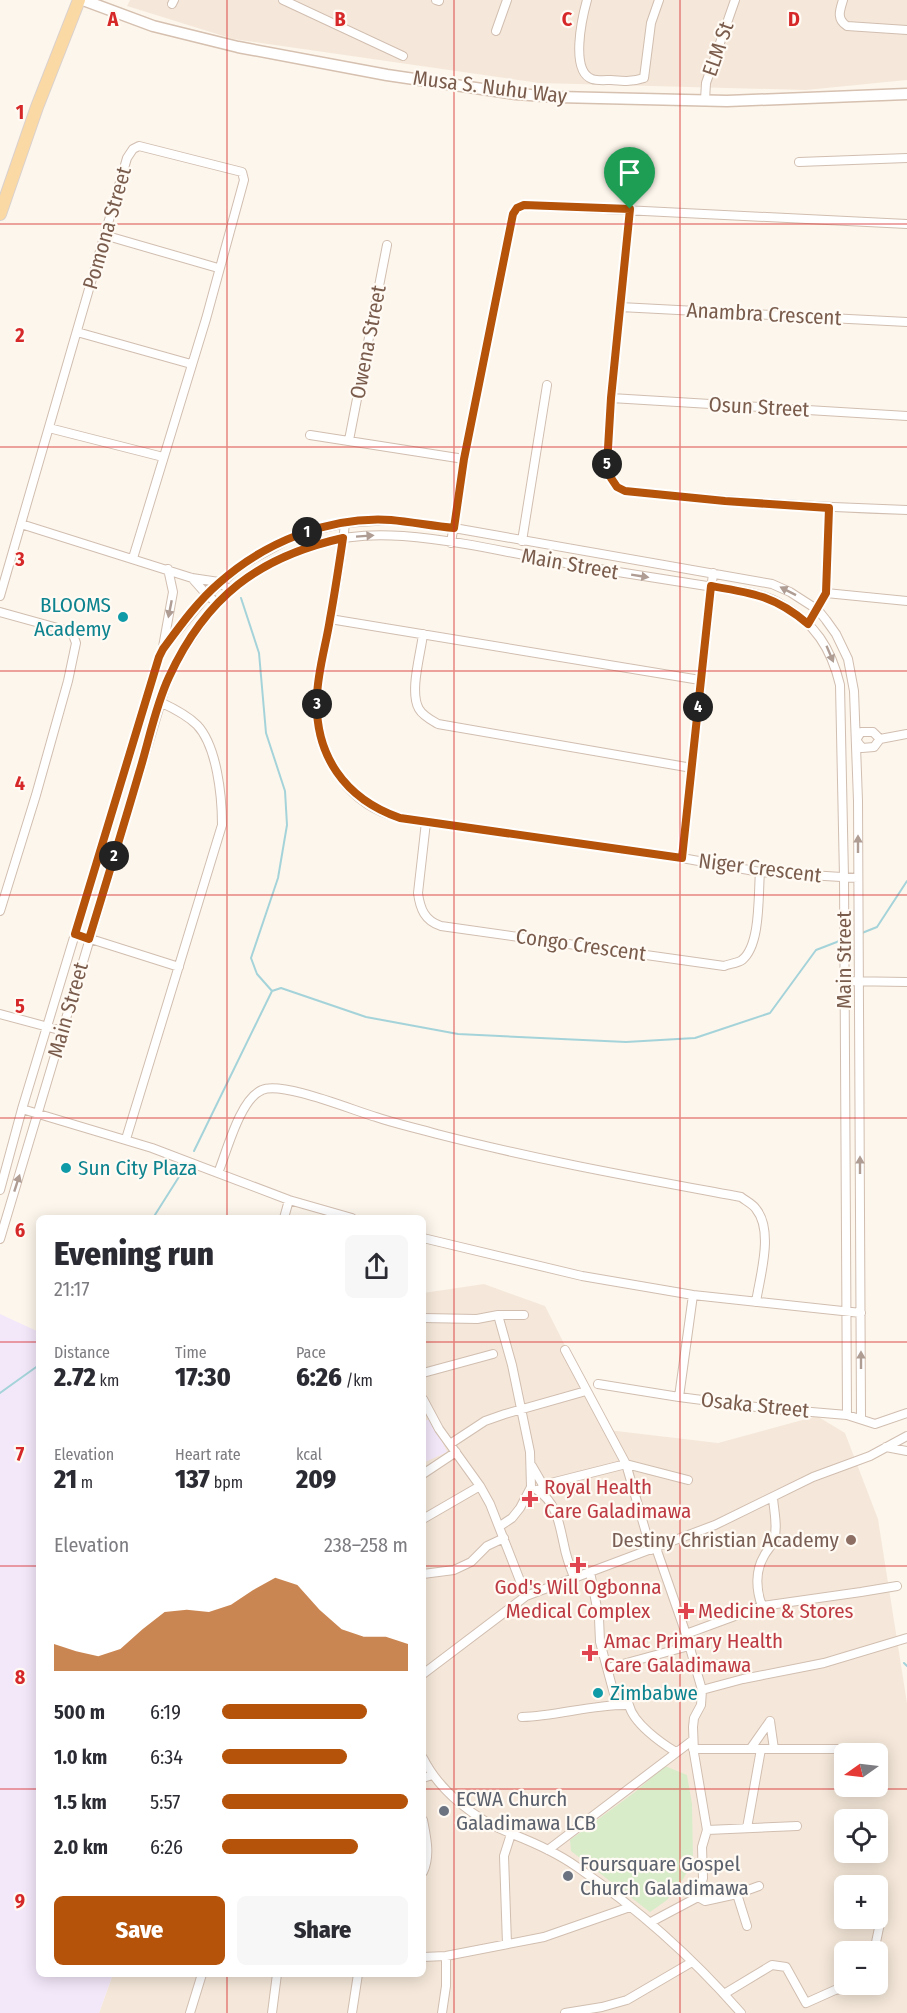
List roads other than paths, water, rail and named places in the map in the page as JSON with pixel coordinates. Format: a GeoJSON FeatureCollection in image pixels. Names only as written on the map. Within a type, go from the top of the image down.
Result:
{"type":"FeatureCollection","features":[{"type":"Feature","properties":{"kind":"main road"},"geometry":{"type":"LineString","coordinates":[[0,214],[37,107],[81,0]]}},
{"type":"Feature","properties":{"kind":"street","name":"Musa S. Nuhu Way"},"geometry":{"type":"LineString","coordinates":[[81,0],[153,26],[194,37],[387,75],[516,94],[705,100],[768,100],[907,94]]}},
{"type":"Feature","properties":{"kind":"street"},"geometry":{"type":"LineString","coordinates":[[276,0],[285,1],[403,56]]}},
{"type":"Feature","properties":{"kind":"street"},"geometry":{"type":"LineString","coordinates":[[496,31],[507,0]]}},
{"type":"Feature","properties":{"kind":"street"},"geometry":{"type":"LineString","coordinates":[[586,0],[580,35],[582,72],[592,79],[632,82],[644,78],[651,23],[659,0]]}},
{"type":"Feature","properties":{"kind":"street","name":"ELM St"},"geometry":{"type":"LineString","coordinates":[[705,100],[706,83],[735,0]]}},
{"type":"Feature","properties":{"kind":"street"},"geometry":{"type":"LineString","coordinates":[[843,0],[839,12],[840,19],[847,26],[907,30]]}},
{"type":"Feature","properties":{"kind":"street","name":"Pomona Street"},"geometry":{"type":"LineString","coordinates":[[0,596],[127,158],[139,146],[242,172],[244,186],[133,558]]}},
{"type":"Feature","properties":{"kind":"street"},"geometry":{"type":"LineString","coordinates":[[799,162],[907,158]]}},
{"type":"Feature","properties":{"kind":"street"},"geometry":{"type":"LineString","coordinates":[[451,543],[464,459],[513,214],[517,208],[524,205],[630,209],[907,224]]}},
{"type":"Feature","properties":{"kind":"street"},"geometry":{"type":"LineString","coordinates":[[630,209],[611,398],[607,465],[617,487],[625,491],[725,501],[829,508],[907,510]]}},
{"type":"Feature","properties":{"kind":"street"},"geometry":{"type":"LineString","coordinates":[[104,235],[218,268]]}},
{"type":"Feature","properties":{"kind":"street","name":"Owena Street"},"geometry":{"type":"LineString","coordinates":[[349,440],[387,245]]}},
{"type":"Feature","properties":{"kind":"street","name":"Anambra Crescent"},"geometry":{"type":"LineString","coordinates":[[620,307],[907,322]]}},
{"type":"Feature","properties":{"kind":"street"},"geometry":{"type":"LineString","coordinates":[[77,332],[191,364]]}},
{"type":"Feature","properties":{"kind":"street"},"geometry":{"type":"LineString","coordinates":[[522,541],[547,385]]}},
{"type":"Feature","properties":{"kind":"street","name":"Osun Street"},"geometry":{"type":"LineString","coordinates":[[611,398],[907,416]]}},
{"type":"Feature","properties":{"kind":"street"},"geometry":{"type":"LineString","coordinates":[[49,428],[163,458]]}},
{"type":"Feature","properties":{"kind":"street"},"geometry":{"type":"LineString","coordinates":[[310,435],[464,459]]}},
{"type":"Feature","properties":{"kind":"street"},"geometry":{"type":"LineString","coordinates":[[808,624],[826,593],[829,508]]}},
{"type":"Feature","properties":{"kind":"street","name":"Main Street"},"geometry":{"type":"LineString","coordinates":[[0,1190],[146,694],[163,649],[219,582],[272,546],[303,533],[345,523],[389,520],[454,528],[772,584],[790,592],[818,610],[836,634],[848,659],[854,691],[858,878],[861,1418]]}},
{"type":"Feature","properties":{"kind":"street","name":"Niger Crescent"},"geometry":{"type":"LineString","coordinates":[[345,523],[317,694],[319,729],[328,756],[345,783],[356,796],[369,805],[400,818],[682,858],[760,872],[858,878]]}},
{"type":"Feature","properties":{"kind":"street"},"geometry":{"type":"LineString","coordinates":[[21,524],[192,578],[219,582],[230,590]]}},
{"type":"Feature","properties":{"kind":"street","name":"Main Street"},"geometry":{"type":"LineString","coordinates":[[0,1239],[3,1213],[25,1156],[168,678],[202,621],[230,590],[257,571],[283,557],[321,543],[365,536],[404,536],[767,597],[781,604],[808,624],[824,640],[840,685],[844,877],[847,1415]]}},
{"type":"Feature","properties":{"kind":"street"},"geometry":{"type":"LineString","coordinates":[[163,649],[173,592],[168,569]]}},
{"type":"Feature","properties":{"kind":"street"},"geometry":{"type":"LineString","coordinates":[[682,858],[713,573]]}},
{"type":"Feature","properties":{"kind":"street"},"geometry":{"type":"LineString","coordinates":[[192,578],[217,603]]}},
{"type":"Feature","properties":{"kind":"street"},"geometry":{"type":"LineString","coordinates":[[826,593],[907,601]]}},
{"type":"Feature","properties":{"kind":"street"},"geometry":{"type":"LineString","coordinates":[[0,612],[72,632],[76,639],[68,681],[0,911]]}},
{"type":"Feature","properties":{"kind":"street"},"geometry":{"type":"LineString","coordinates":[[330,619],[700,680]]}},
{"type":"Feature","properties":{"kind":"street"},"geometry":{"type":"LineString","coordinates":[[423,634],[414,694],[419,709],[438,724],[692,768]]}},
{"type":"Feature","properties":{"kind":"street"},"geometry":{"type":"LineString","coordinates":[[126,1139],[222,825],[214,761],[206,737],[192,720],[160,702]]}},
{"type":"Feature","properties":{"kind":"street"},"geometry":{"type":"LineString","coordinates":[[856,740],[861,732],[873,732],[880,739]]}},
{"type":"Feature","properties":{"kind":"street"},"geometry":{"type":"LineString","coordinates":[[856,740],[861,748],[874,747],[880,739],[907,734]]}},
{"type":"Feature","properties":{"kind":"street"},"geometry":{"type":"LineString","coordinates":[[842,740],[856,740]]}},
{"type":"Feature","properties":{"kind":"street","name":"Congo Crescent"},"geometry":{"type":"LineString","coordinates":[[426,822],[419,902],[426,918],[441,926],[724,966],[741,961],[751,948],[755,935],[760,872]]}},
{"type":"Feature","properties":{"kind":"street"},"geometry":{"type":"LineString","coordinates":[[75,934],[179,968]]}},
{"type":"Feature","properties":{"kind":"street"},"geometry":{"type":"LineString","coordinates":[[844,981],[907,982]]}},
{"type":"Feature","properties":{"kind":"street"},"geometry":{"type":"LineString","coordinates":[[0,1014],[63,1031]]}},
{"type":"Feature","properties":{"kind":"street"},"geometry":{"type":"LineString","coordinates":[[218,1173],[245,1104],[256,1092],[275,1088],[293,1091],[388,1121],[533,1158],[741,1197],[756,1208],[766,1234],[756,1302]]}},
{"type":"Feature","properties":{"kind":"street"},"geometry":{"type":"LineString","coordinates":[[22,1109],[126,1139],[289,1200],[342,1215]]}},
{"type":"Feature","properties":{"kind":"street"},"geometry":{"type":"LineString","coordinates":[[10,1152],[25,1156]]}},
{"type":"Feature","properties":{"kind":"street"},"geometry":{"type":"LineString","coordinates":[[285,1215],[289,1200]]}},
{"type":"Feature","properties":{"kind":"street"},"geometry":{"type":"LineString","coordinates":[[426,1239],[582,1276],[693,1295],[861,1313]]}},
{"type":"Feature","properties":{"kind":"street","name":"Osaka Street"},"geometry":{"type":"LineString","coordinates":[[693,1295],[679,1397],[764,1408],[847,1415],[875,1424],[907,1413]]}},
{"type":"Feature","properties":{"kind":"street"},"geometry":{"type":"LineString","coordinates":[[498,1315],[501,1352],[521,1409],[531,1465],[538,1488],[559,1518],[564,1545],[574,1577]]}},
{"type":"Feature","properties":{"kind":"street"},"geometry":{"type":"LineString","coordinates":[[426,1318],[477,1319],[498,1315],[524,1316]]}},
{"type":"Feature","properties":{"kind":"street"},"geometry":{"type":"LineString","coordinates":[[565,1350],[626,1464],[653,1549],[686,1634],[702,1690],[701,1705],[694,1718],[693,1744],[707,1830],[702,1847],[703,1878],[698,1897],[651,1922]]}},
{"type":"Feature","properties":{"kind":"street"},"geometry":{"type":"LineString","coordinates":[[426,1372],[501,1352]]}},
{"type":"Feature","properties":{"kind":"street"},"geometry":{"type":"LineString","coordinates":[[598,1384],[679,1397]]}},
{"type":"Feature","properties":{"kind":"street"},"geometry":{"type":"LineString","coordinates":[[450,1444],[485,1422],[521,1409],[586,1391]]}},
{"type":"Feature","properties":{"kind":"street"},"geometry":{"type":"LineString","coordinates":[[426,1405],[439,1429],[480,1486],[500,1526],[526,1596]]}},
{"type":"Feature","properties":{"kind":"street"},"geometry":{"type":"LineString","coordinates":[[426,1672],[526,1596],[715,1526],[813,1477],[870,1456],[907,1436]]}},
{"type":"Feature","properties":{"kind":"street"},"geometry":{"type":"LineString","coordinates":[[886,1447],[907,1451]]}},
{"type":"Feature","properties":{"kind":"street"},"geometry":{"type":"LineString","coordinates":[[426,1472],[456,1452]]}},
{"type":"Feature","properties":{"kind":"street"},"geometry":{"type":"LineString","coordinates":[[500,1526],[512,1518],[538,1488],[626,1464],[688,1480]]}},
{"type":"Feature","properties":{"kind":"street"},"geometry":{"type":"LineString","coordinates":[[426,1517],[480,1486]]}},
{"type":"Feature","properties":{"kind":"street"},"geometry":{"type":"LineString","coordinates":[[762,1606],[758,1592],[758,1580],[763,1557],[774,1541],[773,1498]]}},
{"type":"Feature","properties":{"kind":"street"},"geometry":{"type":"LineString","coordinates":[[426,1574],[454,1570],[471,1562],[487,1546],[504,1538]]}},
{"type":"Feature","properties":{"kind":"street"},"geometry":{"type":"LineString","coordinates":[[590,1572],[600,1642],[617,1705]]}},
{"type":"Feature","properties":{"kind":"street"},"geometry":{"type":"LineString","coordinates":[[686,1634],[762,1606],[897,1586]]}},
{"type":"Feature","properties":{"kind":"street"},"geometry":{"type":"LineString","coordinates":[[702,1690],[743,1679],[824,1663],[907,1638]]}},
{"type":"Feature","properties":{"kind":"street"},"geometry":{"type":"LineString","coordinates":[[608,1668],[689,1646]]}},
{"type":"Feature","properties":{"kind":"street"},"geometry":{"type":"LineString","coordinates":[[522,1717],[550,1716],[565,1711],[629,1705],[645,1729],[676,1752]]}},
{"type":"Feature","properties":{"kind":"street"},"geometry":{"type":"LineString","coordinates":[[751,1748],[770,1721],[774,1749]]}},
{"type":"Feature","properties":{"kind":"street"},"geometry":{"type":"LineString","coordinates":[[548,1850],[576,1831],[676,1752],[693,1744],[761,1749],[834,1749]]}},
{"type":"Feature","properties":{"kind":"street"},"geometry":{"type":"LineString","coordinates":[[747,1828],[761,1749]]}},
{"type":"Feature","properties":{"kind":"street"},"geometry":{"type":"LineString","coordinates":[[426,1764],[440,1785],[484,1820],[576,1866],[651,1922],[742,2013],[750,2013]]}},
{"type":"Feature","properties":{"kind":"street"},"geometry":{"type":"LineString","coordinates":[[426,1777],[432,1775]]}},
{"type":"Feature","properties":{"kind":"street"},"geometry":{"type":"LineString","coordinates":[[707,1830],[796,1826]]}},
{"type":"Feature","properties":{"kind":"street"},"geometry":{"type":"LineString","coordinates":[[507,1944],[504,1856],[511,1834]]}},
{"type":"Feature","properties":{"kind":"street"},"geometry":{"type":"LineString","coordinates":[[426,1838],[428,1850],[426,1865]]}},
{"type":"Feature","properties":{"kind":"street"},"geometry":{"type":"LineString","coordinates":[[698,1897],[705,1901],[737,1894],[759,1886]]}},
{"type":"Feature","properties":{"kind":"street"},"geometry":{"type":"LineString","coordinates":[[737,1894],[747,1926]]}},
{"type":"Feature","properties":{"kind":"street"},"geometry":{"type":"LineString","coordinates":[[426,1957],[446,1956],[544,1937],[630,1907]]}},
{"type":"Feature","properties":{"kind":"street"},"geometry":{"type":"LineString","coordinates":[[442,2013],[446,1986],[446,1956]]}},
{"type":"Feature","properties":{"kind":"street"},"geometry":{"type":"LineString","coordinates":[[565,2013],[603,2010],[627,2000],[692,1962]]}},
{"type":"Feature","properties":{"kind":"street"},"geometry":{"type":"LineString","coordinates":[[724,1994],[772,1965],[786,1967],[806,2003],[834,1990]]}},
{"type":"Feature","properties":{"kind":"street"},"geometry":{"type":"LineString","coordinates":[[190,2013],[201,1977]]}},
{"type":"Feature","properties":{"kind":"street"},"geometry":{"type":"LineString","coordinates":[[272,2013],[277,1977]]}},
{"type":"Feature","properties":{"kind":"street"},"geometry":{"type":"LineString","coordinates":[[352,2013],[358,1977]]}},
{"type":"Feature","properties":{"kind":"waterway"},"geometry":{"type":"LineString","coordinates":[[241,598],[259,653],[266,733],[285,791],[287,825],[278,878],[251,958],[257,974],[272,991]]}},
{"type":"Feature","properties":{"kind":"waterway"},"geometry":{"type":"LineString","coordinates":[[862,933],[877,927],[907,881]]}},
{"type":"Feature","properties":{"kind":"waterway"},"geometry":{"type":"LineString","coordinates":[[194,1151],[272,991],[281,988],[366,1017],[458,1034],[626,1042],[695,1038],[770,1013],[816,950],[842,940]]}},
{"type":"Feature","properties":{"kind":"waterway"},"geometry":{"type":"LineString","coordinates":[[155,1215],[182,1172]]}},
{"type":"Feature","properties":{"kind":"waterway"},"geometry":{"type":"LineString","coordinates":[[0,1393],[36,1367]]}},
{"type":"Feature","properties":{"kind":"waterway"},"geometry":{"type":"LineString","coordinates":[[904,1663],[907,1666]]}},
{"type":"Feature","properties":{"kind":"place","name":"BLOOMS Academy"},"geometry":{"type":"Point","coordinates":[123,617]}},
{"type":"Feature","properties":{"kind":"place","name":"Sun City Plaza"},"geometry":{"type":"Point","coordinates":[66,1168]}},
{"type":"Feature","properties":{"kind":"place","name":"Royal Health Care Galadimawa"},"geometry":{"type":"Point","coordinates":[530,1499]}},
{"type":"Feature","properties":{"kind":"place","name":"Destiny Christian Academy"},"geometry":{"type":"Point","coordinates":[851,1540]}},
{"type":"Feature","properties":{"kind":"place","name":"God's Will Ogbonna Medical Complex"},"geometry":{"type":"Point","coordinates":[578,1565]}},
{"type":"Feature","properties":{"kind":"place","name":"Medicine & Stores"},"geometry":{"type":"Point","coordinates":[686,1611]}},
{"type":"Feature","properties":{"kind":"place","name":"Amac Primary Health Care Galadimawa"},"geometry":{"type":"Point","coordinates":[590,1653]}},
{"type":"Feature","properties":{"kind":"place","name":"Zimbabwe"},"geometry":{"type":"Point","coordinates":[598,1693]}},
{"type":"Feature","properties":{"kind":"place","name":"ECWA Church Galadimawa LCB"},"geometry":{"type":"Point","coordinates":[444,1811]}},
{"type":"Feature","properties":{"kind":"place","name":"Foursquare Gospel Church Galadimawa"},"geometry":{"type":"Point","coordinates":[568,1876]}}]}
